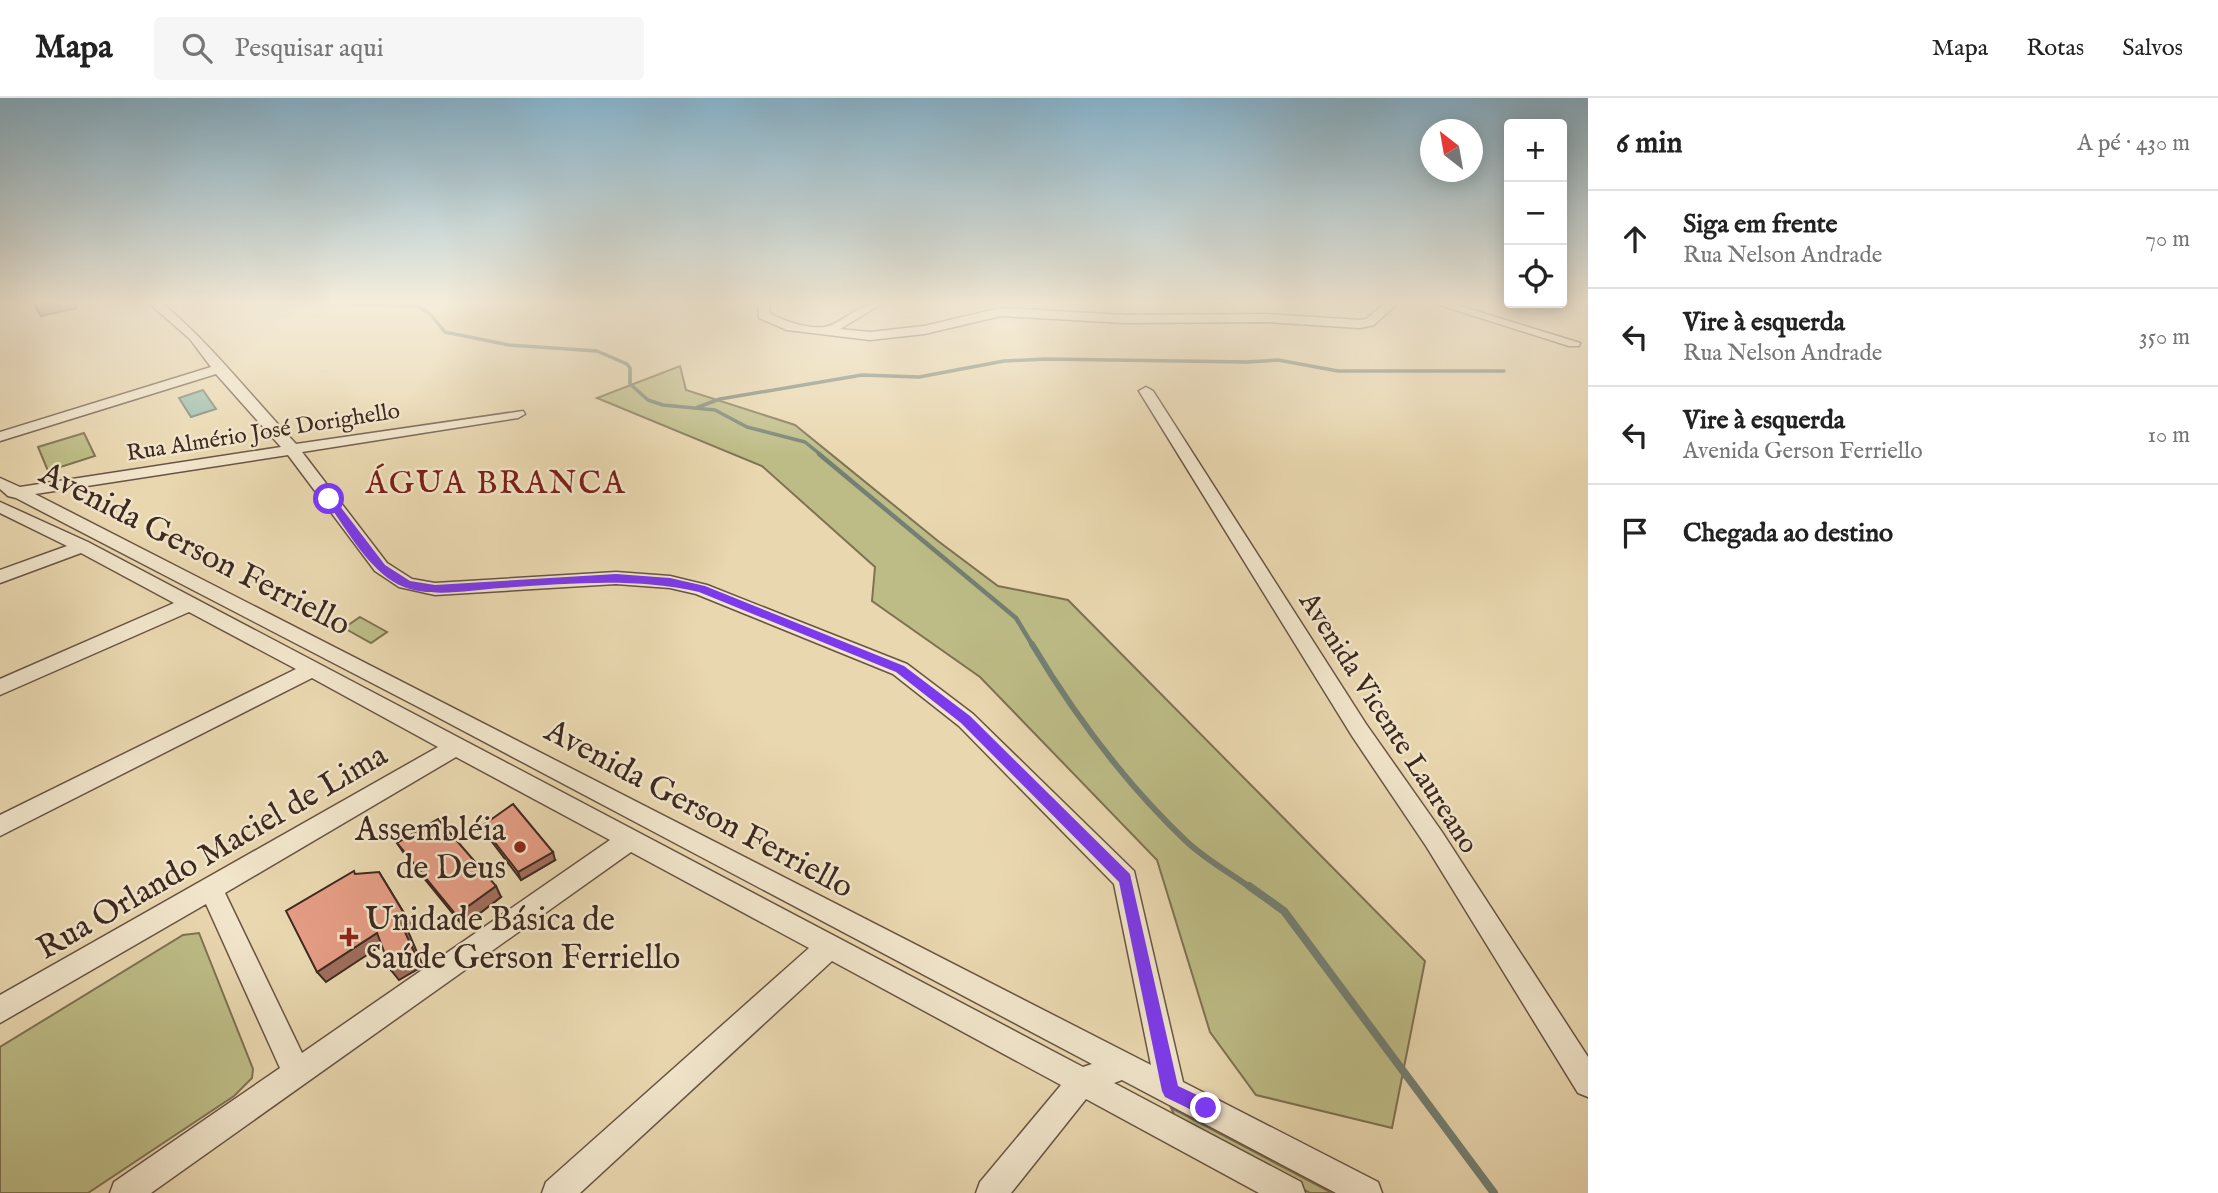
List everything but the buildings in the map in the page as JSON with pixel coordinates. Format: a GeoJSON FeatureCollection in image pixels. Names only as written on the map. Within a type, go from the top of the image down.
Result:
{"type":"FeatureCollection","features":[{"type":"Feature","properties":{"kind":"street"},"geometry":{"type":"LineString","coordinates":[[208,355],[291,448],[381,567],[407,585],[435,589],[616,578],[670,582],[701,589],[868,654],[900,669],[928,689],[965,720],[1125,879],[1171,1091]]}},
{"type":"Feature","properties":{"kind":"street"},"geometry":{"type":"LineString","coordinates":[[0,437],[219,369]]}},
{"type":"Feature","properties":{"kind":"street","name":"Avenida Vicente Laureano"},"geometry":{"type":"LineString","coordinates":[[1146,391],[1359,730],[1434,839],[1588,1083]]}},
{"type":"Feature","properties":{"kind":"street","name":"Rua Almério José Dorighello"},"geometry":{"type":"LineString","coordinates":[[4,495],[518,414]]}},
{"type":"Feature","properties":{"kind":"street","name":"Avenida Gerson Ferriello"},"geometry":{"type":"LineString","coordinates":[[4,495],[82,546],[1290,1193]]}},
{"type":"Feature","properties":{"kind":"street","name":"Avenida Gerson Ferriello"},"geometry":{"type":"LineString","coordinates":[[4,495],[433,705],[1367,1193]]}},
{"type":"Feature","properties":{"kind":"street"},"geometry":{"type":"LineString","coordinates":[[0,577],[82,546]]}},
{"type":"Feature","properties":{"kind":"street"},"geometry":{"type":"LineString","coordinates":[[0,687],[190,604]]}},
{"type":"Feature","properties":{"kind":"street"},"geometry":{"type":"LineString","coordinates":[[0,826],[312,670]]}},
{"type":"Feature","properties":{"kind":"street","name":"Rua Orlando Maciel de Lima"},"geometry":{"type":"LineString","coordinates":[[0,1010],[455,747]]}},
{"type":"Feature","properties":{"kind":"street"},"geometry":{"type":"LineString","coordinates":[[125,1193],[629,840]]}},
{"type":"Feature","properties":{"kind":"street"},"geometry":{"type":"LineString","coordinates":[[211,889],[296,1072]]}},
{"type":"Feature","properties":{"kind":"street"},"geometry":{"type":"LineString","coordinates":[[557,1193],[830,947]]}},
{"type":"Feature","properties":{"kind":"street"},"geometry":{"type":"LineString","coordinates":[[991,1193],[1082,1082],[1124,1065]]}},
{"type":"Feature","properties":{"kind":"shaded area"},"geometry":{"type":"Polygon","coordinates":[[[680,366],[686,390],[795,425],[998,586],[1068,600],[1425,961],[1392,1128],[1256,1095],[1210,1032],[1157,860],[980,677],[872,601],[875,567],[762,466],[597,398],[680,366]]]}},
{"type":"Feature","properties":{"kind":"shaded area"},"geometry":{"type":"Polygon","coordinates":[[[203,390],[216,409],[191,417],[179,398],[203,390]]]}},
{"type":"Feature","properties":{"kind":"shaded area"},"geometry":{"type":"Polygon","coordinates":[[[84,433],[95,456],[48,471],[38,447],[84,433]]]}},
{"type":"Feature","properties":{"kind":"shaded area"},"geometry":{"type":"Polygon","coordinates":[[[360,617],[387,632],[371,643],[344,628],[360,617]]]}},
{"type":"Feature","properties":{"kind":"shaded area"},"geometry":{"type":"Polygon","coordinates":[[[199,933],[253,1069],[252,1078],[234,1096],[88,1193],[0,1193],[0,1047],[183,935],[199,933]]]}},
{"type":"Feature","properties":{"kind":"shaded area"},"geometry":{"type":"Polygon","coordinates":[[[1171,1108],[1332,1193],[1310,1193],[1178,1123],[1171,1108]]]}},
{"type":"Feature","properties":{"kind":"waterway"},"geometry":{"type":"LineString","coordinates":[[606,355],[627,364],[630,368],[630,384],[648,400],[663,405],[715,410],[747,427],[805,442],[821,455]]}},
{"type":"Feature","properties":{"kind":"waterway"},"geometry":{"type":"LineString","coordinates":[[698,407],[720,399],[862,375],[919,377],[1004,361],[1046,359],[1247,362],[1278,360],[1338,371],[1504,371]]}},
{"type":"Feature","properties":{"kind":"waterway"},"geometry":{"type":"LineString","coordinates":[[819,454],[1016,618],[1033,646]]}},
{"type":"Feature","properties":{"kind":"waterway"},"geometry":{"type":"LineString","coordinates":[[1032,644],[1102,748],[1142,796],[1193,848],[1251,888]]}},
{"type":"Feature","properties":{"kind":"waterway"},"geometry":{"type":"LineString","coordinates":[[1249,886],[1284,911],[1494,1193]]}},
{"type":"Feature","properties":{"kind":"place","name":"Assembléia de Deus"},"geometry":{"type":"Point","coordinates":[520,847]}},
{"type":"Feature","properties":{"kind":"place","name":"Unidade Básica de Saúde Gerson Ferriello"},"geometry":{"type":"Point","coordinates":[349,937]}},
{"type":"Feature","properties":{"kind":"district","name":"ÁGUA BRANCA"},"geometry":{"type":"Point","coordinates":[496,482]}},
{"type":"Feature","properties":{"kind":"route"},"geometry":{"type":"LineString","coordinates":[[329,499],[381,567],[407,585],[435,589],[616,578],[670,582],[701,589],[900,669],[965,720],[1125,879],[1171,1091],[1206,1108]]}}]}
